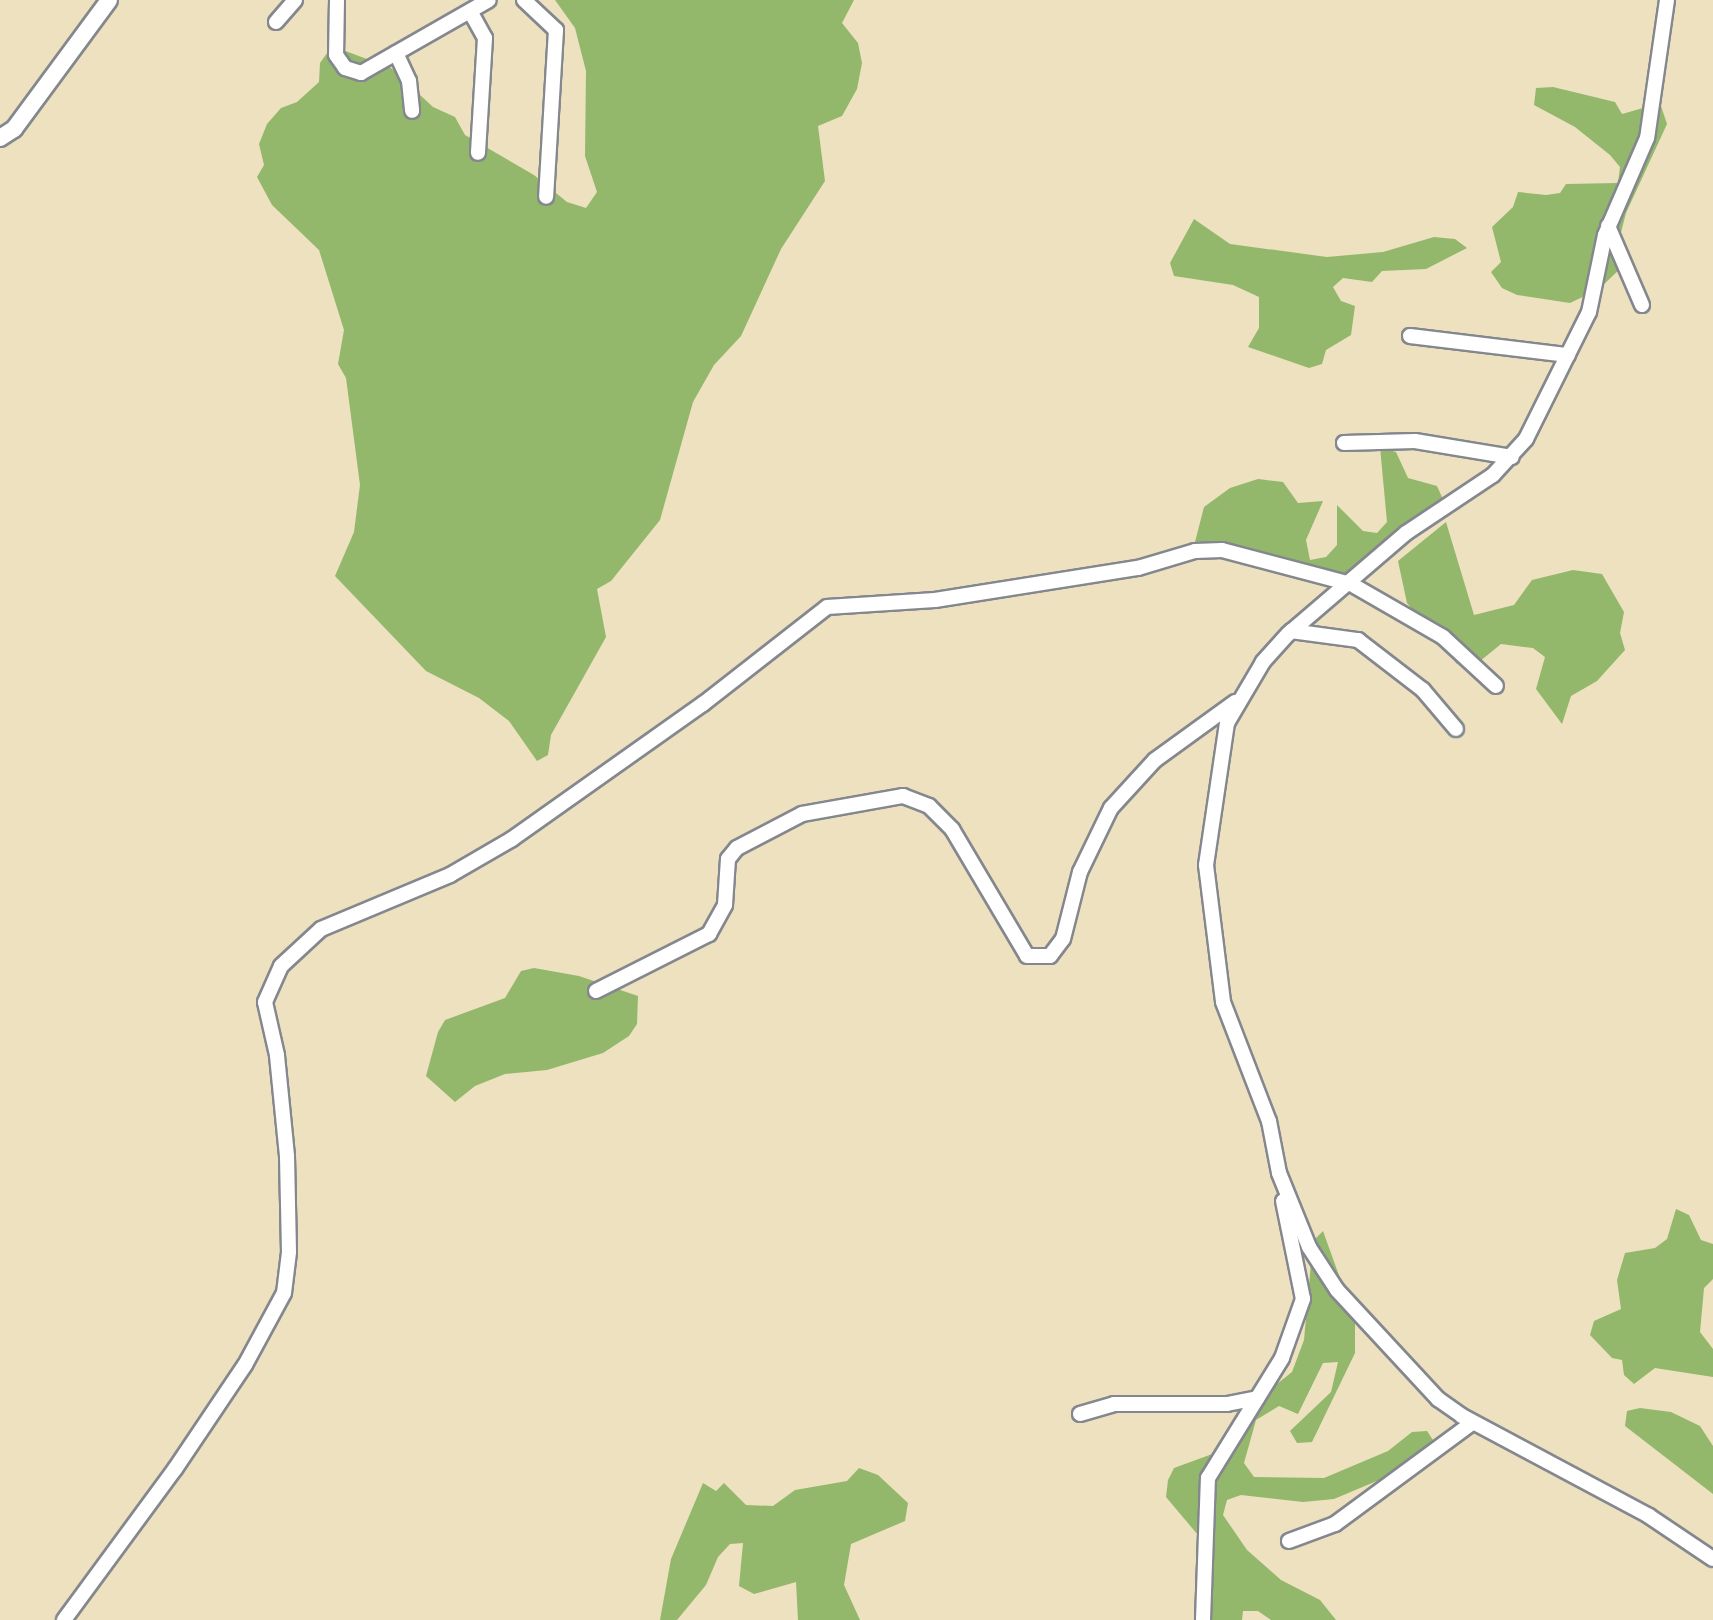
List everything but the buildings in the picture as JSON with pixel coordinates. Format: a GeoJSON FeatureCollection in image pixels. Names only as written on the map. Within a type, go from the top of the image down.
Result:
{"type":"FeatureCollection","features":[{"type":"Feature","properties":{"kind":"main road"},"geometry":{"type":"LineString","coordinates":[[0,138],[14,129],[109,0]]}},
{"type":"Feature","properties":{"kind":"street"},"geometry":{"type":"LineString","coordinates":[[276,22],[295,0]]}},
{"type":"Feature","properties":{"kind":"street"},"geometry":{"type":"LineString","coordinates":[[337,0],[335,49],[345,68],[361,73],[489,0]]}},
{"type":"Feature","properties":{"kind":"street"},"geometry":{"type":"LineString","coordinates":[[524,0],[556,30],[546,197]]}},
{"type":"Feature","properties":{"kind":"street"},"geometry":{"type":"LineString","coordinates":[[1203,1620],[1208,1478],[1292,1336],[1303,1299],[1269,1121],[1223,1002],[1207,892],[1206,865],[1227,723],[1239,699],[1291,631],[1351,584],[1406,533],[1512,457],[1589,312],[1608,226],[1647,138],[1667,0]]}},
{"type":"Feature","properties":{"kind":"street"},"geometry":{"type":"LineString","coordinates":[[470,11],[485,38],[478,153]]}},
{"type":"Feature","properties":{"kind":"street"},"geometry":{"type":"LineString","coordinates":[[396,53],[409,81],[412,111]]}},
{"type":"Feature","properties":{"kind":"street"},"geometry":{"type":"LineString","coordinates":[[1608,226],[1642,305]]}},
{"type":"Feature","properties":{"kind":"street"},"geometry":{"type":"LineString","coordinates":[[1410,336],[1568,355]]}},
{"type":"Feature","properties":{"kind":"street"},"geometry":{"type":"LineString","coordinates":[[1344,443],[1415,441],[1512,457]]}},
{"type":"Feature","properties":{"kind":"street"},"geometry":{"type":"LineString","coordinates":[[64,1620],[160,1491],[245,1365],[284,1293],[289,1237],[287,1156],[277,1055],[265,1002],[270,982],[302,944],[344,915],[450,875],[512,839],[703,704],[827,607],[935,600],[1138,568],[1206,550],[1351,584],[1443,637],[1496,686]]}},
{"type":"Feature","properties":{"kind":"street"},"geometry":{"type":"LineString","coordinates":[[1291,631],[1358,640],[1423,690],[1456,729]]}},
{"type":"Feature","properties":{"kind":"street"},"geometry":{"type":"LineString","coordinates":[[596,991],[709,934],[725,905],[728,859],[751,838],[802,814],[903,796],[929,806],[952,829],[1027,956],[1050,956],[1063,939],[1080,872],[1111,808],[1155,760],[1239,699]]}},
{"type":"Feature","properties":{"kind":"street"},"geometry":{"type":"LineString","coordinates":[[1279,1173],[1309,1247],[1337,1290],[1438,1399],[1472,1423],[1649,1516],[1713,1559]]}},
{"type":"Feature","properties":{"kind":"street"},"geometry":{"type":"LineString","coordinates":[[1080,1414],[1114,1404],[1227,1404],[1257,1398]]}},
{"type":"Feature","properties":{"kind":"street"},"geometry":{"type":"LineString","coordinates":[[1289,1541],[1335,1524],[1472,1423]]}},
{"type":"Feature","properties":{"kind":"green space"},"geometry":{"type":"Polygon","coordinates":[[[555,0],[854,0],[842,23],[858,43],[862,63],[857,89],[842,116],[818,126],[825,181],[781,249],[741,336],[714,365],[693,402],[660,520],[611,581],[597,589],[606,637],[551,735],[548,755],[537,761],[509,721],[479,698],[426,671],[335,576],[354,532],[360,485],[346,378],[338,364],[344,330],[319,250],[272,205],[257,177],[264,165],[259,144],[267,124],[281,108],[297,102],[319,82],[320,63],[332,46],[391,68],[433,107],[455,117],[465,135],[534,175],[567,202],[586,208],[597,192],[585,156],[586,71],[575,28],[555,0]]]}},
{"type":"Feature","properties":{"kind":"green space"},"geometry":{"type":"Polygon","coordinates":[[[1553,87],[1615,102],[1622,114],[1643,108],[1656,117],[1661,106],[1667,124],[1626,213],[1617,248],[1623,266],[1599,289],[1570,303],[1517,295],[1502,288],[1491,272],[1501,262],[1492,227],[1513,207],[1518,192],[1546,195],[1560,193],[1566,184],[1618,183],[1620,167],[1610,155],[1575,127],[1534,105],[1536,88],[1553,87]]]}},
{"type":"Feature","properties":{"kind":"green space"},"geometry":{"type":"Polygon","coordinates":[[[1194,219],[1230,244],[1327,257],[1383,252],[1434,237],[1455,239],[1467,248],[1426,269],[1382,271],[1372,282],[1343,278],[1333,287],[1341,301],[1355,306],[1351,335],[1326,350],[1322,364],[1309,368],[1248,347],[1259,328],[1259,297],[1233,285],[1174,276],[1170,263],[1194,219]]]}},
{"type":"Feature","properties":{"kind":"green space"},"geometry":{"type":"Polygon","coordinates":[[[1380,447],[1396,452],[1408,478],[1437,486],[1446,506],[1345,593],[1330,583],[1195,542],[1204,507],[1230,488],[1258,479],[1283,482],[1298,503],[1323,501],[1306,540],[1310,560],[1326,557],[1337,545],[1337,505],[1363,531],[1377,533],[1387,522],[1380,447]]]}},
{"type":"Feature","properties":{"kind":"green space"},"geometry":{"type":"Polygon","coordinates":[[[1446,522],[1474,615],[1514,605],[1532,580],[1573,570],[1602,574],[1624,612],[1620,633],[1625,650],[1597,681],[1571,696],[1562,724],[1536,689],[1545,657],[1533,648],[1501,644],[1474,666],[1457,664],[1407,603],[1398,561],[1446,522]]]}},
{"type":"Feature","properties":{"kind":"green space"},"geometry":{"type":"Polygon","coordinates":[[[534,968],[579,976],[638,996],[637,1024],[629,1036],[603,1053],[547,1070],[505,1074],[475,1086],[455,1102],[426,1076],[438,1032],[445,1020],[505,998],[521,971],[534,968]]]}},
{"type":"Feature","properties":{"kind":"green space"},"geometry":{"type":"Polygon","coordinates":[[[1676,1209],[1689,1215],[1701,1240],[1713,1244],[1713,1279],[1704,1288],[1700,1332],[1713,1349],[1713,1377],[1655,1368],[1634,1384],[1624,1375],[1622,1360],[1612,1358],[1590,1335],[1594,1321],[1621,1309],[1617,1280],[1625,1253],[1655,1248],[1667,1239],[1676,1209]]]}},
{"type":"Feature","properties":{"kind":"green space"},"geometry":{"type":"Polygon","coordinates":[[[1323,1231],[1355,1320],[1355,1353],[1312,1442],[1297,1443],[1290,1431],[1331,1392],[1338,1362],[1323,1363],[1298,1414],[1279,1406],[1256,1420],[1244,1463],[1254,1477],[1324,1478],[1388,1451],[1412,1432],[1427,1431],[1435,1443],[1391,1475],[1334,1499],[1303,1502],[1241,1495],[1227,1500],[1223,1515],[1247,1550],[1281,1580],[1320,1600],[1336,1620],[1271,1620],[1258,1611],[1243,1611],[1242,1620],[1202,1620],[1203,1541],[1166,1497],[1168,1480],[1174,1468],[1215,1453],[1237,1416],[1292,1372],[1304,1340],[1313,1241],[1323,1231]]]}},
{"type":"Feature","properties":{"kind":"green space"},"geometry":{"type":"Polygon","coordinates":[[[1640,1408],[1671,1412],[1700,1426],[1713,1446],[1713,1494],[1625,1426],[1627,1411],[1640,1408]]]}},
{"type":"Feature","properties":{"kind":"green space"},"geometry":{"type":"Polygon","coordinates":[[[859,1468],[878,1475],[908,1503],[905,1521],[851,1544],[844,1585],[860,1620],[798,1620],[796,1582],[754,1594],[739,1586],[743,1543],[730,1544],[718,1557],[706,1585],[677,1620],[660,1620],[671,1559],[703,1483],[716,1491],[724,1483],[746,1505],[773,1506],[795,1490],[847,1481],[859,1468]]]}}]}
